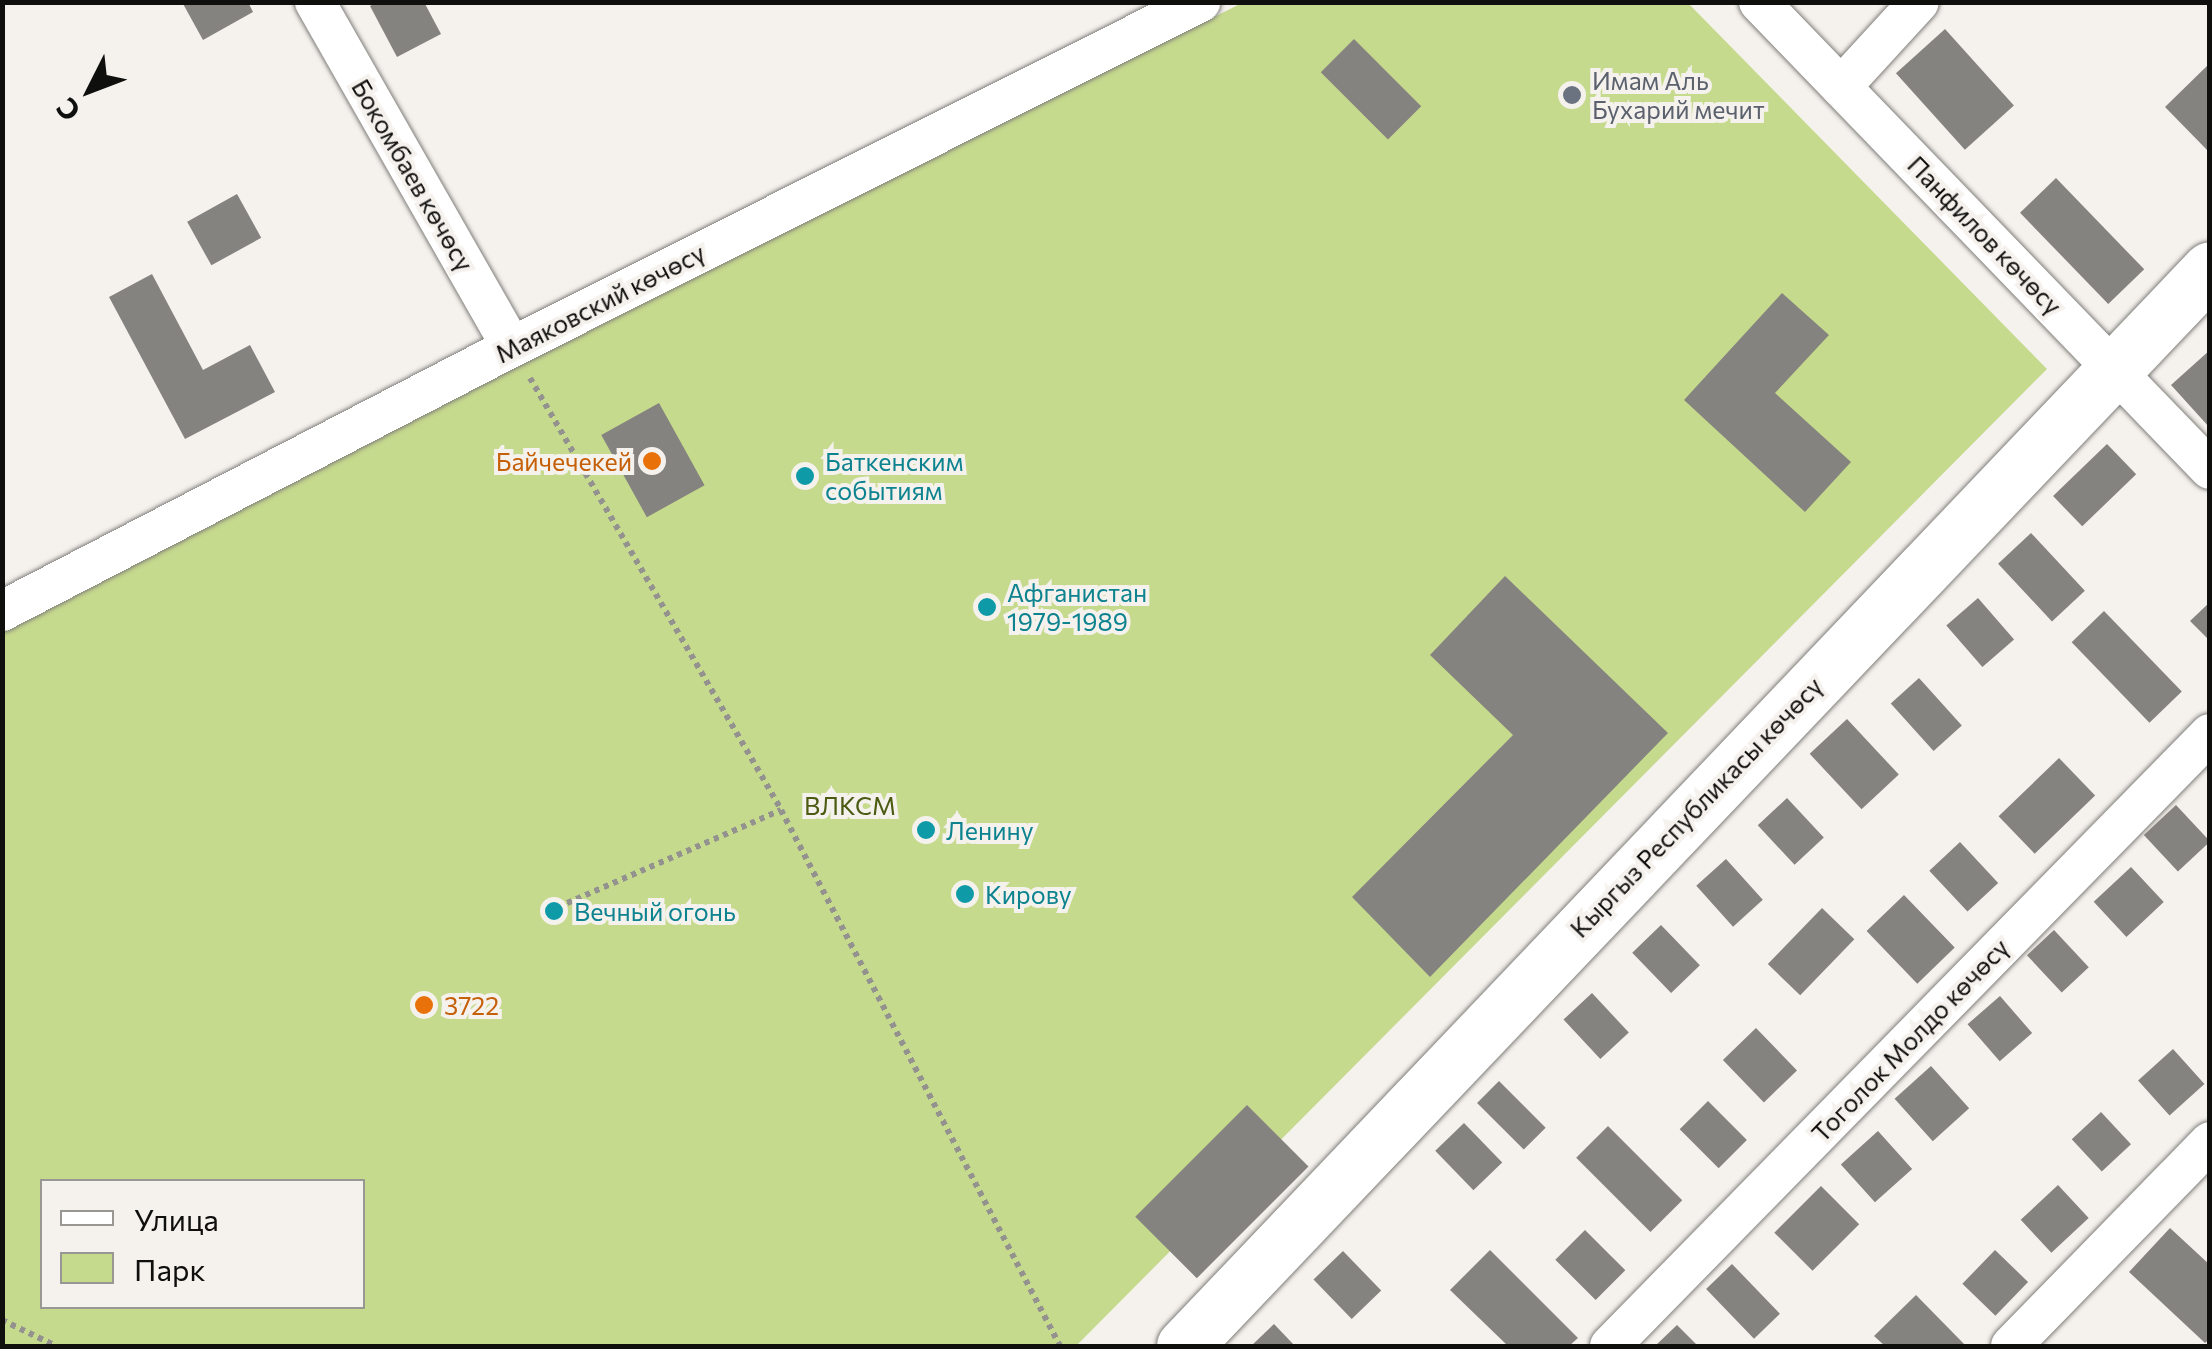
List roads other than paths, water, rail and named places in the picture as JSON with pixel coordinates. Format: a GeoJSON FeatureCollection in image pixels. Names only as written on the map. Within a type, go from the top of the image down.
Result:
{"type":"FeatureCollection","features":[{"type":"Feature","properties":{"kind":"main road","name":"Кыргыз Республикасы көчөсү"},"geometry":{"type":"LineString","coordinates":[[1184,1346],[2210,269]]}},
{"type":"Feature","properties":{"kind":"street","name":"Бокомбаев көчөсү"},"geometry":{"type":"LineString","coordinates":[[314,2],[512,347]]}},
{"type":"Feature","properties":{"kind":"street","name":"Маяковский көчөсү"},"geometry":{"type":"LineString","coordinates":[[2,611],[512,347],[1200,2]]}},
{"type":"Feature","properties":{"kind":"street","name":"Панфилов көчөсү"},"geometry":{"type":"LineString","coordinates":[[1759,2],[2210,469]]}},
{"type":"Feature","properties":{"kind":"street"},"geometry":{"type":"LineString","coordinates":[[1841,87],[1918,2]]}},
{"type":"Feature","properties":{"kind":"street","name":"Тоголок Молдо көчөсү"},"geometry":{"type":"LineString","coordinates":[[1610,1346],[2210,734]]}},
{"type":"Feature","properties":{"kind":"street"},"geometry":{"type":"LineString","coordinates":[[2011,1346],[2210,1142]]}},
{"type":"Feature","properties":{"kind":"place","name":"Имам Аль Бухарий мечит"},"geometry":{"type":"Point","coordinates":[1572,95]}},
{"type":"Feature","properties":{"kind":"place","name":"Байчечекей"},"geometry":{"type":"Point","coordinates":[652,461]}},
{"type":"Feature","properties":{"kind":"place","name":"Баткенским событиям"},"geometry":{"type":"Point","coordinates":[805,476]}},
{"type":"Feature","properties":{"kind":"place","name":"Афганистан 1979-1989"},"geometry":{"type":"Point","coordinates":[987,607]}},
{"type":"Feature","properties":{"kind":"place","name":"Ленину"},"geometry":{"type":"Point","coordinates":[926,830]}},
{"type":"Feature","properties":{"kind":"place","name":"Кирову"},"geometry":{"type":"Point","coordinates":[965,894]}},
{"type":"Feature","properties":{"kind":"place","name":"Вечный огонь"},"geometry":{"type":"Point","coordinates":[554,911]}},
{"type":"Feature","properties":{"kind":"place","name":"3722"},"geometry":{"type":"Point","coordinates":[424,1005]}},
{"type":"Feature","properties":{"kind":"park label","name":"ВЛКСМ"},"geometry":{"type":"Point","coordinates":[850,805]}}]}
